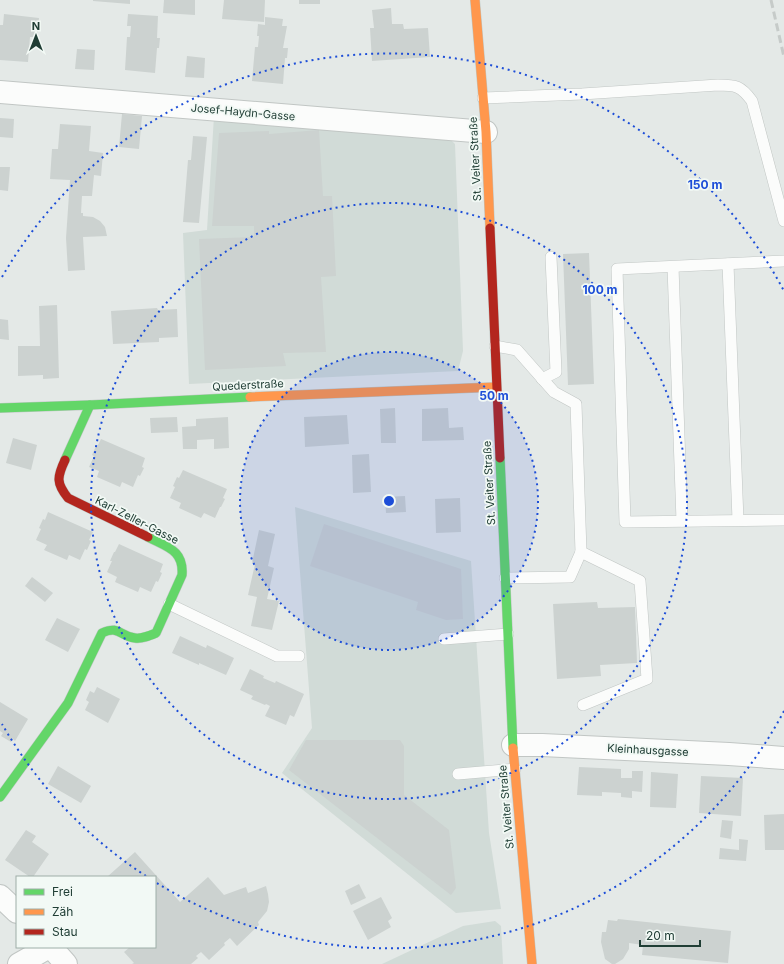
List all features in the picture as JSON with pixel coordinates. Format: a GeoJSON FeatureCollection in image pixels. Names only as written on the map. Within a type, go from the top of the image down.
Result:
{"type":"FeatureCollection","features":[{"type":"Feature","properties":{"kind":"street","name":"St. Veiter Straße"},"geometry":{"type":"LineString","coordinates":[[475,0],[486,132],[494,346],[513,745],[532,964]]}},
{"type":"Feature","properties":{"kind":"street","name":"Josef-Haydn-Gasse"},"geometry":{"type":"LineString","coordinates":[[0,92],[486,132]]}},
{"type":"Feature","properties":{"kind":"street","name":"Quederstraße"},"geometry":{"type":"LineString","coordinates":[[0,408],[496,386]]}},
{"type":"Feature","properties":{"kind":"street","name":"Karl-Zeller-Gasse"},"geometry":{"type":"LineString","coordinates":[[0,797],[68,703],[102,633],[107,630],[115,629],[133,638],[146,638],[156,633],[182,575],[183,567],[180,558],[173,550],[68,498],[61,490],[58,481],[60,471],[90,405]]}},
{"type":"Feature","properties":{"kind":"street","name":"Kleinhausgasse"},"geometry":{"type":"LineString","coordinates":[[513,745],[729,754],[784,758]]}},
{"type":"Feature","properties":{"kind":"street"},"geometry":{"type":"LineString","coordinates":[[0,896],[16,911]]}},
{"type":"Feature","properties":{"kind":"street"},"geometry":{"type":"LineString","coordinates":[[19,964],[48,948]]}},
{"type":"Feature","properties":{"kind":"street"},"geometry":{"type":"LineString","coordinates":[[51,948],[66,964]]}},
{"type":"Feature","properties":{"kind":"lane"},"geometry":{"type":"LineString","coordinates":[[483,98],[582,94],[718,85],[729,85],[739,88],[746,92],[752,101],[784,221]]}},
{"type":"Feature","properties":{"kind":"lane"},"geometry":{"type":"LineString","coordinates":[[542,379],[556,372],[551,257]]}},
{"type":"Feature","properties":{"kind":"lane"},"geometry":{"type":"LineString","coordinates":[[784,261],[617,269],[625,522],[784,520]]}},
{"type":"Feature","properties":{"kind":"lane"},"geometry":{"type":"LineString","coordinates":[[728,264],[738,520]]}},
{"type":"Feature","properties":{"kind":"lane"},"geometry":{"type":"LineString","coordinates":[[673,267],[682,521]]}},
{"type":"Feature","properties":{"kind":"lane"},"geometry":{"type":"LineString","coordinates":[[494,346],[517,350],[554,392],[576,404],[581,552],[570,577],[505,578]]}},
{"type":"Feature","properties":{"kind":"lane"},"geometry":{"type":"LineString","coordinates":[[581,552],[640,581],[647,679],[583,705]]}},
{"type":"Feature","properties":{"kind":"lane"},"geometry":{"type":"LineString","coordinates":[[169,604],[278,656],[299,656]]}},
{"type":"Feature","properties":{"kind":"lane"},"geometry":{"type":"LineString","coordinates":[[444,639],[508,634]]}},
{"type":"Feature","properties":{"kind":"lane"},"geometry":{"type":"LineString","coordinates":[[458,774],[515,769]]}},
{"type":"Feature","properties":{"kind":"shaded area"},"geometry":{"type":"Polygon","coordinates":[[[214,116],[450,139],[455,144],[463,351],[458,371],[189,384],[183,233],[207,230],[214,116]]]}},
{"type":"Feature","properties":{"kind":"shaded area"},"geometry":{"type":"Polygon","coordinates":[[[295,507],[471,561],[489,833],[501,909],[456,913],[282,773],[312,728],[295,507]]]}},
{"type":"Feature","properties":{"kind":"shaded area"},"geometry":{"type":"Polygon","coordinates":[[[495,921],[501,926],[503,964],[382,964],[463,926],[495,921]]]}},
{"type":"Feature","properties":{"kind":"building"},"geometry":{"type":"Polygon","coordinates":[[[130,0],[130,4],[93,1],[130,0]]]}},
{"type":"Feature","properties":{"kind":"building"},"geometry":{"type":"Polygon","coordinates":[[[164,0],[195,0],[195,15],[163,13],[164,0]]]}},
{"type":"Feature","properties":{"kind":"building"},"geometry":{"type":"Polygon","coordinates":[[[224,0],[265,0],[264,22],[222,19],[224,0]]]}},
{"type":"Feature","properties":{"kind":"building"},"geometry":{"type":"Polygon","coordinates":[[[299,0],[320,0],[320,4],[299,4],[299,0]]]}},
{"type":"Feature","properties":{"kind":"building"},"geometry":{"type":"Polygon","coordinates":[[[391,8],[392,24],[403,24],[404,29],[428,28],[430,57],[372,61],[370,28],[374,28],[372,10],[391,8]]]}},
{"type":"Feature","properties":{"kind":"building"},"geometry":{"type":"Polygon","coordinates":[[[4,14],[39,18],[37,37],[30,37],[28,62],[0,60],[0,25],[3,25],[4,14]]]}},
{"type":"Feature","properties":{"kind":"building"},"geometry":{"type":"Polygon","coordinates":[[[128,14],[158,16],[157,38],[160,38],[159,48],[157,48],[155,73],[125,70],[127,37],[130,37],[131,26],[127,26],[128,14]]]}},
{"type":"Feature","properties":{"kind":"building"},"geometry":{"type":"Polygon","coordinates":[[[265,17],[283,19],[282,26],[287,26],[283,48],[288,48],[287,58],[285,58],[283,84],[252,81],[255,47],[258,47],[258,24],[265,25],[265,17]]]}},
{"type":"Feature","properties":{"kind":"building"},"geometry":{"type":"Polygon","coordinates":[[[77,49],[95,50],[94,70],[75,69],[77,49]]]}},
{"type":"Feature","properties":{"kind":"building"},"geometry":{"type":"Polygon","coordinates":[[[187,56],[205,58],[204,78],[185,77],[187,56]]]}},
{"type":"Feature","properties":{"kind":"building"},"geometry":{"type":"Polygon","coordinates":[[[122,114],[142,116],[139,149],[119,147],[122,114]]]}},
{"type":"Feature","properties":{"kind":"building"},"geometry":{"type":"Polygon","coordinates":[[[0,118],[14,119],[13,138],[0,137],[0,118]]]}},
{"type":"Feature","properties":{"kind":"building"},"geometry":{"type":"Polygon","coordinates":[[[60,124],[91,126],[89,151],[103,153],[101,176],[94,175],[92,196],[82,196],[81,213],[83,213],[83,216],[93,217],[100,221],[105,227],[107,236],[83,237],[85,270],[68,271],[66,238],[70,180],[50,179],[52,149],[58,149],[60,124]]]}},
{"type":"Feature","properties":{"kind":"building"},"geometry":{"type":"Polygon","coordinates":[[[319,130],[323,196],[332,196],[336,276],[321,277],[326,352],[283,353],[286,366],[205,370],[199,239],[254,237],[254,226],[212,226],[219,133],[269,131],[269,134],[319,130]]]}},
{"type":"Feature","properties":{"kind":"building"},"geometry":{"type":"Polygon","coordinates":[[[193,136],[207,137],[199,223],[183,222],[188,160],[191,160],[193,136]]]}},
{"type":"Feature","properties":{"kind":"building"},"geometry":{"type":"Polygon","coordinates":[[[0,167],[10,167],[8,191],[0,190],[0,167]]]}},
{"type":"Feature","properties":{"kind":"building"},"geometry":{"type":"Polygon","coordinates":[[[589,253],[594,384],[568,385],[563,254],[589,253]]]}},
{"type":"Feature","properties":{"kind":"building"},"geometry":{"type":"Polygon","coordinates":[[[57,305],[59,378],[43,379],[43,375],[18,376],[18,346],[40,346],[39,306],[57,305]]]}},
{"type":"Feature","properties":{"kind":"building"},"geometry":{"type":"Polygon","coordinates":[[[157,308],[158,310],[177,309],[178,337],[159,338],[159,342],[113,344],[111,311],[157,308]]]}},
{"type":"Feature","properties":{"kind":"building"},"geometry":{"type":"Polygon","coordinates":[[[0,319],[8,320],[9,340],[0,339],[0,319]]]}},
{"type":"Feature","properties":{"kind":"building"},"geometry":{"type":"Polygon","coordinates":[[[395,408],[396,443],[381,443],[380,409],[395,408]]]}},
{"type":"Feature","properties":{"kind":"building"},"geometry":{"type":"Polygon","coordinates":[[[448,408],[449,428],[463,427],[464,440],[422,441],[422,409],[448,408]]]}},
{"type":"Feature","properties":{"kind":"building"},"geometry":{"type":"Polygon","coordinates":[[[347,415],[349,444],[305,447],[304,417],[347,415]]]}},
{"type":"Feature","properties":{"kind":"building"},"geometry":{"type":"Polygon","coordinates":[[[177,417],[178,432],[151,433],[150,418],[177,417]]]}},
{"type":"Feature","properties":{"kind":"building"},"geometry":{"type":"Polygon","coordinates":[[[228,417],[229,448],[214,449],[214,439],[197,440],[197,449],[183,449],[182,427],[196,426],[196,419],[228,417]]]}},
{"type":"Feature","properties":{"kind":"building"},"geometry":{"type":"Polygon","coordinates":[[[13,438],[37,445],[31,470],[6,463],[13,438]]]}},
{"type":"Feature","properties":{"kind":"building"},"geometry":{"type":"Polygon","coordinates":[[[101,439],[145,458],[142,467],[144,468],[140,476],[138,475],[133,487],[122,482],[120,487],[97,477],[99,471],[89,467],[94,456],[92,455],[101,439]]]}},
{"type":"Feature","properties":{"kind":"building"},"geometry":{"type":"Polygon","coordinates":[[[369,454],[371,492],[353,493],[352,455],[369,454]]]}},
{"type":"Feature","properties":{"kind":"building"},"geometry":{"type":"Polygon","coordinates":[[[183,470],[227,489],[223,498],[225,499],[215,518],[204,513],[201,518],[179,508],[181,503],[170,498],[175,487],[173,486],[177,477],[179,478],[183,470]]]}},
{"type":"Feature","properties":{"kind":"building"},"geometry":{"type":"Polygon","coordinates":[[[405,496],[406,512],[386,513],[385,497],[405,496]]]}},
{"type":"Feature","properties":{"kind":"building"},"geometry":{"type":"Polygon","coordinates":[[[460,498],[461,532],[436,533],[435,499],[460,498]]]}},
{"type":"Feature","properties":{"kind":"building"},"geometry":{"type":"Polygon","coordinates":[[[48,512],[93,532],[89,540],[91,541],[87,550],[85,549],[80,560],[69,555],[67,560],[44,550],[47,545],[36,540],[41,529],[39,528],[43,519],[45,520],[48,512]]]}},
{"type":"Feature","properties":{"kind":"building"},"geometry":{"type":"Polygon","coordinates":[[[324,524],[461,569],[463,619],[446,620],[416,610],[418,602],[310,566],[324,524]]]}},
{"type":"Feature","properties":{"kind":"building"},"geometry":{"type":"Polygon","coordinates":[[[259,530],[275,534],[268,566],[274,568],[267,599],[279,601],[272,630],[251,626],[257,597],[248,595],[255,564],[252,563],[259,530]]]}},
{"type":"Feature","properties":{"kind":"building"},"geometry":{"type":"Polygon","coordinates":[[[119,544],[163,564],[160,572],[162,573],[151,592],[140,587],[138,592],[115,582],[117,577],[107,572],[112,561],[110,561],[119,544]]]}},
{"type":"Feature","properties":{"kind":"building"},"geometry":{"type":"Polygon","coordinates":[[[32,577],[53,593],[45,602],[25,586],[32,577]]]}},
{"type":"Feature","properties":{"kind":"building"},"geometry":{"type":"Polygon","coordinates":[[[597,602],[598,608],[635,607],[637,663],[600,665],[601,676],[557,679],[553,604],[597,602]]]}},
{"type":"Feature","properties":{"kind":"building"},"geometry":{"type":"Polygon","coordinates":[[[57,618],[80,629],[68,652],[45,640],[57,618]]]}},
{"type":"Feature","properties":{"kind":"building"},"geometry":{"type":"Polygon","coordinates":[[[180,636],[206,648],[207,645],[234,658],[226,675],[172,653],[180,636]]]}},
{"type":"Feature","properties":{"kind":"building"},"geometry":{"type":"Polygon","coordinates":[[[250,669],[264,676],[263,678],[275,683],[276,681],[304,694],[294,717],[290,715],[286,725],[265,716],[270,706],[251,699],[253,696],[240,690],[250,669]]]}},
{"type":"Feature","properties":{"kind":"building"},"geometry":{"type":"Polygon","coordinates":[[[97,687],[120,699],[108,723],[85,710],[89,702],[86,700],[90,691],[94,693],[97,687]]]}},
{"type":"Feature","properties":{"kind":"building"},"geometry":{"type":"Polygon","coordinates":[[[0,702],[28,719],[15,741],[13,739],[11,742],[1,736],[3,733],[0,731],[0,702]]]}},
{"type":"Feature","properties":{"kind":"building"},"geometry":{"type":"Polygon","coordinates":[[[306,740],[400,740],[404,746],[404,795],[449,830],[456,888],[451,895],[289,770],[306,740]]]}},
{"type":"Feature","properties":{"kind":"building"},"geometry":{"type":"Polygon","coordinates":[[[58,766],[91,786],[81,803],[48,784],[58,766]]]}},
{"type":"Feature","properties":{"kind":"building"},"geometry":{"type":"Polygon","coordinates":[[[579,767],[621,769],[621,778],[632,778],[632,771],[643,771],[642,792],[632,791],[632,798],[621,797],[621,793],[602,792],[602,796],[577,795],[579,767]]]}},
{"type":"Feature","properties":{"kind":"building"},"geometry":{"type":"Polygon","coordinates":[[[651,772],[678,774],[676,808],[650,807],[651,772]]]}},
{"type":"Feature","properties":{"kind":"building"},"geometry":{"type":"Polygon","coordinates":[[[701,776],[743,778],[741,816],[699,813],[701,776]]]}},
{"type":"Feature","properties":{"kind":"building"},"geometry":{"type":"Polygon","coordinates":[[[784,814],[784,850],[765,850],[764,815],[784,814]]]}},
{"type":"Feature","properties":{"kind":"building"},"geometry":{"type":"Polygon","coordinates":[[[722,820],[733,821],[731,839],[720,837],[722,820]]]}},
{"type":"Feature","properties":{"kind":"building"},"geometry":{"type":"Polygon","coordinates":[[[26,830],[36,836],[32,842],[49,854],[34,876],[29,876],[5,860],[26,830]]]}},
{"type":"Feature","properties":{"kind":"building"},"geometry":{"type":"Polygon","coordinates":[[[739,839],[748,840],[746,861],[719,859],[720,848],[739,850],[739,839]]]}},
{"type":"Feature","properties":{"kind":"building"},"geometry":{"type":"Polygon","coordinates":[[[135,852],[180,902],[208,877],[224,895],[246,887],[248,893],[266,886],[269,902],[267,911],[258,922],[259,925],[237,946],[230,938],[224,943],[225,945],[209,960],[201,952],[196,956],[198,958],[191,964],[132,964],[134,963],[124,952],[129,948],[156,948],[156,876],[108,876],[135,852]]]}},
{"type":"Feature","properties":{"kind":"building"},"geometry":{"type":"Polygon","coordinates":[[[359,884],[366,898],[351,905],[345,891],[359,884]]]}},
{"type":"Feature","properties":{"kind":"building"},"geometry":{"type":"Polygon","coordinates":[[[381,897],[392,918],[388,921],[391,927],[368,940],[353,911],[381,897]]]}},
{"type":"Feature","properties":{"kind":"building"},"geometry":{"type":"Polygon","coordinates":[[[618,919],[731,931],[728,963],[642,955],[643,945],[629,943],[629,949],[623,959],[615,964],[612,964],[605,959],[601,942],[602,932],[606,932],[608,920],[617,921],[618,919]]]}},
{"type":"Feature","properties":{"kind":"railway"},"geometry":{"type":"LineString","coordinates":[[771,0],[784,57]]}},
{"type":"Feature","properties":{"kind":"traffic: fast"},"geometry":{"type":"LineString","coordinates":[[0,408],[250,397]]}},
{"type":"Feature","properties":{"kind":"traffic: fast"},"geometry":{"type":"LineString","coordinates":[[65,460],[90,405]]}},
{"type":"Feature","properties":{"kind":"traffic: fast"},"geometry":{"type":"LineString","coordinates":[[500,458],[513,748]]}},
{"type":"Feature","properties":{"kind":"traffic: fast"},"geometry":{"type":"LineString","coordinates":[[0,797],[68,703],[102,633],[112,630],[130,637],[138,638],[156,633],[182,575],[182,567],[180,560],[173,550],[148,537]]}},
{"type":"Feature","properties":{"kind":"traffic: slow"},"geometry":{"type":"LineString","coordinates":[[475,0],[486,132],[490,228]]}},
{"type":"Feature","properties":{"kind":"traffic: slow"},"geometry":{"type":"LineString","coordinates":[[250,397],[496,387]]}},
{"type":"Feature","properties":{"kind":"traffic: slow"},"geometry":{"type":"LineString","coordinates":[[513,748],[532,964]]}},
{"type":"Feature","properties":{"kind":"traffic: jam"},"geometry":{"type":"LineString","coordinates":[[490,228],[500,458]]}},
{"type":"Feature","properties":{"kind":"traffic: jam"},"geometry":{"type":"LineString","coordinates":[[65,460],[60,471],[59,480],[61,488],[68,498],[148,537]]}}]}
